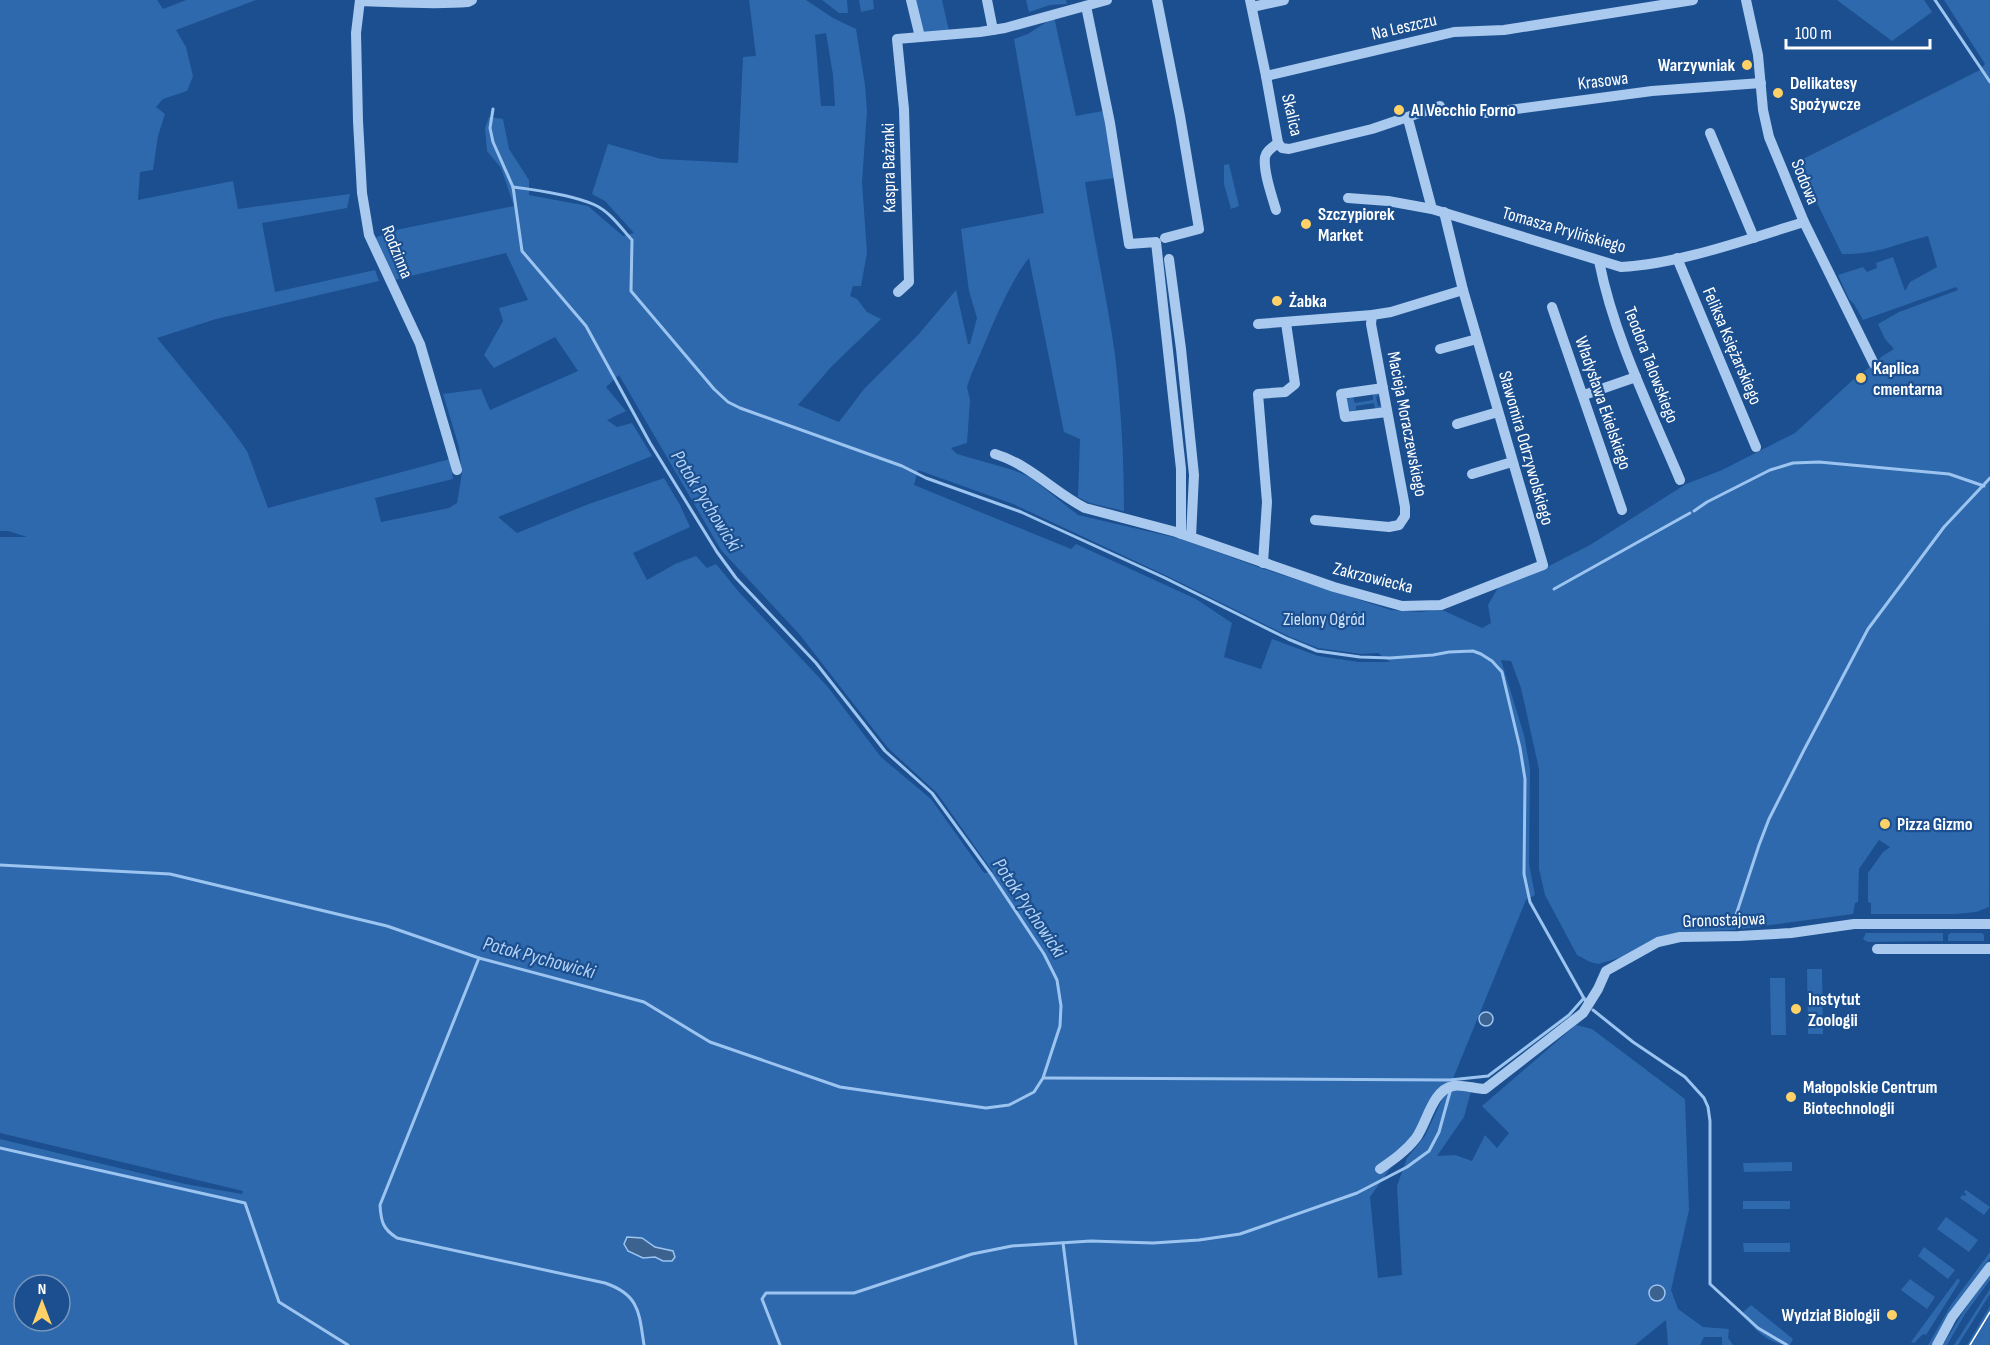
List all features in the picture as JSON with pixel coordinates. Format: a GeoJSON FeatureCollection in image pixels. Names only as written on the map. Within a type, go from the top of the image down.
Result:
{"type":"FeatureCollection","features":[{"type":"Feature","properties":{"kind":"street"},"geometry":{"type":"LineString","coordinates":[[360,0],[438,4],[472,0]]}},
{"type":"Feature","properties":{"kind":"street","name":"Rodzinna"},"geometry":{"type":"LineString","coordinates":[[360,0],[356,33],[358,109],[362,193],[369,235],[420,344],[457,470]]}},
{"type":"Feature","properties":{"kind":"street"},"geometry":{"type":"LineString","coordinates":[[911,0],[920,38],[993,30],[1107,0]]}},
{"type":"Feature","properties":{"kind":"street"},"geometry":{"type":"LineString","coordinates":[[987,0],[993,30]]}},
{"type":"Feature","properties":{"kind":"street"},"geometry":{"type":"LineString","coordinates":[[1086,6],[1110,123],[1129,244],[1160,240],[1199,229],[1157,0]]}},
{"type":"Feature","properties":{"kind":"street"},"geometry":{"type":"LineString","coordinates":[[1251,4],[1284,0]]}},
{"type":"Feature","properties":{"kind":"street","name":"Na Leszczu"},"geometry":{"type":"LineString","coordinates":[[1266,76],[1454,32],[1504,30],[1693,0]]}},
{"type":"Feature","properties":{"kind":"street","name":"Sodowa"},"geometry":{"type":"LineString","coordinates":[[1746,0],[1754,36],[1766,126],[1804,222],[1874,364]]}},
{"type":"Feature","properties":{"kind":"street","name":"Skalica"},"geometry":{"type":"LineString","coordinates":[[1251,4],[1278,143],[1282,148],[1289,149],[1408,118],[1440,106]]}},
{"type":"Feature","properties":{"kind":"street","name":"Kaspra Bażanki"},"geometry":{"type":"LineString","coordinates":[[898,292],[909,282],[904,109],[897,39],[920,38]]}},
{"type":"Feature","properties":{"kind":"street","name":"Krasowa"},"geometry":{"type":"LineString","coordinates":[[1486,113],[1652,91],[1761,83]]}},
{"type":"Feature","properties":{"kind":"street"},"geometry":{"type":"LineString","coordinates":[[1408,118],[1431,209]]}},
{"type":"Feature","properties":{"kind":"street"},"geometry":{"type":"LineString","coordinates":[[1710,133],[1754,238]]}},
{"type":"Feature","properties":{"kind":"street"},"geometry":{"type":"LineString","coordinates":[[1276,210],[1265,157],[1268,151],[1278,143]]}},
{"type":"Feature","properties":{"kind":"street","name":"Tomasza Prylińskiego"},"geometry":{"type":"LineString","coordinates":[[1348,198],[1388,201],[1444,212],[1621,267],[1645,265],[1677,258],[1804,222]]}},
{"type":"Feature","properties":{"kind":"street","name":"Sławomira Odrzywolskiego"},"geometry":{"type":"LineString","coordinates":[[1444,212],[1463,290],[1543,565]]}},
{"type":"Feature","properties":{"kind":"street"},"geometry":{"type":"LineString","coordinates":[[1160,240],[1186,536]]}},
{"type":"Feature","properties":{"kind":"street","name":"Feliksa Księżarskiego"},"geometry":{"type":"LineString","coordinates":[[1677,258],[1756,447]]}},
{"type":"Feature","properties":{"kind":"street"},"geometry":{"type":"LineString","coordinates":[[1169,259],[1194,475],[1186,536]]}},
{"type":"Feature","properties":{"kind":"street","name":"Teodora Talowskiego"},"geometry":{"type":"LineString","coordinates":[[1599,261],[1605,290],[1636,377],[1680,480]]}},
{"type":"Feature","properties":{"kind":"street"},"geometry":{"type":"LineString","coordinates":[[1258,324],[1391,312],[1463,290]]}},
{"type":"Feature","properties":{"kind":"street","name":"Władysława Ekielskiego"},"geometry":{"type":"LineString","coordinates":[[1552,307],[1622,510]]}},
{"type":"Feature","properties":{"kind":"street","name":"Macieja Moraczewskiego"},"geometry":{"type":"LineString","coordinates":[[1316,520],[1389,527],[1396,526],[1404,520],[1405,507],[1371,324],[1372,315]]}},
{"type":"Feature","properties":{"kind":"street"},"geometry":{"type":"LineString","coordinates":[[1263,563],[1267,502],[1258,394],[1285,392],[1294,384],[1286,323]]}},
{"type":"Feature","properties":{"kind":"street"},"geometry":{"type":"LineString","coordinates":[[1440,349],[1477,339]]}},
{"type":"Feature","properties":{"kind":"street"},"geometry":{"type":"LineString","coordinates":[[1584,396],[1636,377]]}},
{"type":"Feature","properties":{"kind":"street"},"geometry":{"type":"LineString","coordinates":[[1383,388],[1341,394],[1345,417],[1387,412]]}},
{"type":"Feature","properties":{"kind":"street"},"geometry":{"type":"LineString","coordinates":[[1457,424],[1498,412]]}},
{"type":"Feature","properties":{"kind":"street","name":"Zakrzowiecka"},"geometry":{"type":"LineString","coordinates":[[995,454],[1006,457],[1085,508],[1186,536],[1263,563],[1402,606],[1441,605],[1543,565]]}},
{"type":"Feature","properties":{"kind":"street"},"geometry":{"type":"LineString","coordinates":[[1472,474],[1512,462]]}},
{"type":"Feature","properties":{"kind":"street","name":"Gronostajowa"},"geometry":{"type":"LineString","coordinates":[[1380,1169],[1401,1155],[1417,1137],[1444,1088],[1455,1085],[1485,1089],[1583,1013],[1606,971],[1658,942],[1680,937],[1791,933],[1854,924],[1990,924]]}},
{"type":"Feature","properties":{"kind":"street"},"geometry":{"type":"LineString","coordinates":[[1877,949],[1990,949]]}},
{"type":"Feature","properties":{"kind":"street"},"geometry":{"type":"LineString","coordinates":[[1937,1345],[1952,1317],[1990,1267]]}},
{"type":"Feature","properties":{"kind":"green space","name":"Zielony Ogród"},"geometry":{"type":"Polygon","coordinates":[[[0,0],[157,0],[163,9],[186,0],[256,0],[176,30],[186,47],[193,76],[187,91],[163,99],[156,107],[165,114],[158,136],[153,170],[140,172],[138,200],[233,181],[238,209],[350,194],[347,208],[262,223],[275,292],[375,270],[379,281],[216,319],[157,338],[247,451],[268,508],[450,459],[453,479],[375,498],[381,522],[449,508],[457,503],[462,473],[459,447],[443,394],[481,389],[490,410],[578,371],[555,337],[494,368],[484,355],[503,321],[499,308],[528,300],[506,253],[394,280],[375,238],[391,231],[514,206],[501,168],[487,151],[485,128],[489,117],[503,119],[509,149],[529,180],[529,195],[588,206],[623,236],[634,233],[605,201],[592,194],[608,144],[661,159],[738,163],[743,57],[756,56],[749,0],[806,0],[833,18],[856,29],[867,111],[862,182],[867,253],[861,286],[853,286],[850,296],[857,299],[867,312],[881,319],[832,366],[798,405],[839,422],[864,389],[918,335],[956,290],[968,344],[970,344],[977,318],[969,291],[961,229],[1044,213],[1014,39],[1028,34],[1054,17],[1076,116],[1103,111],[1115,178],[1085,182],[1115,355],[1122,433],[1124,511],[1090,503],[1078,497],[1080,439],[1064,432],[1029,258],[1012,283],[971,375],[967,387],[970,400],[967,443],[951,448],[957,454],[1030,477],[1078,515],[1181,539],[1258,567],[1391,610],[1421,612],[1440,609],[1482,628],[1491,623],[1488,605],[1498,588],[1543,569],[1590,545],[1686,484],[1722,470],[1795,433],[1855,378],[1894,349],[1885,339],[1878,324],[1899,312],[1958,290],[1956,287],[1863,320],[1849,299],[1838,275],[1863,267],[1867,272],[1877,268],[1876,263],[1893,257],[1905,291],[1910,282],[1937,267],[1928,236],[1876,251],[1842,254],[1797,162],[1980,70],[1985,64],[1944,0],[1990,0],[1989,907],[1976,912],[1956,914],[1871,914],[1871,903],[1868,902],[1868,873],[1883,852],[1890,847],[1879,840],[1859,869],[1858,902],[1855,903],[1853,914],[1733,930],[1680,932],[1623,957],[1598,964],[1590,962],[1577,955],[1545,895],[1539,869],[1539,769],[1521,688],[1511,661],[1501,660],[1524,735],[1530,769],[1529,864],[1535,895],[1526,900],[1452,1081],[1370,1197],[1378,1278],[1402,1275],[1397,1186],[1407,1158],[1425,1136],[1444,1095],[1455,1088],[1471,1091],[1464,1117],[1437,1156],[1455,1155],[1472,1161],[1485,1135],[1497,1148],[1509,1133],[1482,1106],[1576,1025],[1592,1029],[1685,1099],[1689,1210],[1671,1290],[1678,1309],[1703,1327],[1729,1329],[1728,1338],[1733,1345],[1722,1345],[1722,1337],[1704,1337],[1700,1345],[1668,1345],[1666,1320],[1635,1345],[0,1345],[0,1139],[185,1184],[242,1194],[243,1191],[0,1133],[0,537],[27,537],[0,531],[0,0]],[[826,33],[815,35],[821,106],[835,106],[833,75],[826,33]],[[619,375],[606,387],[626,411],[607,420],[617,427],[632,423],[652,456],[498,517],[517,533],[586,505],[664,478],[690,527],[633,553],[647,580],[675,564],[696,556],[707,568],[716,564],[739,592],[827,686],[881,757],[931,799],[984,873],[993,872],[937,793],[888,748],[800,635],[721,550],[619,375]],[[918,470],[914,485],[1071,549],[1076,544],[1196,599],[1232,623],[1224,657],[1261,669],[1272,639],[1318,656],[1359,662],[1390,662],[1378,653],[1361,654],[1318,648],[1288,636],[1013,504],[918,470]],[[627,1237],[643,1258],[655,1257],[663,1261],[672,1261],[667,1249],[655,1247],[642,1238],[627,1237]]]}},
{"type":"Feature","properties":{"kind":"green space"},"geometry":{"type":"Polygon","coordinates":[[[822,0],[847,0],[848,13],[839,13],[822,0]]]}},
{"type":"Feature","properties":{"kind":"green space"},"geometry":{"type":"Polygon","coordinates":[[[859,0],[873,0],[874,9],[861,12],[859,0]]]}},
{"type":"Feature","properties":{"kind":"green space"},"geometry":{"type":"Polygon","coordinates":[[[915,0],[942,0],[949,31],[923,33],[915,0]]]}},
{"type":"Feature","properties":{"kind":"green space"},"geometry":{"type":"Polygon","coordinates":[[[1026,0],[1066,0],[1067,4],[1050,5],[1029,12],[1026,0]]]}},
{"type":"Feature","properties":{"kind":"green space"},"geometry":{"type":"Polygon","coordinates":[[[1837,0],[1924,0],[1932,12],[1892,41],[1837,0]]]}},
{"type":"Feature","properties":{"kind":"green space"},"geometry":{"type":"Polygon","coordinates":[[[1229,164],[1239,206],[1231,209],[1224,184],[1224,165],[1229,164]]]}},
{"type":"Feature","properties":{"kind":"green space"},"geometry":{"type":"Polygon","coordinates":[[[1373,394],[1380,394],[1376,397],[1378,406],[1382,405],[1382,408],[1375,410],[1374,403],[1356,406],[1356,410],[1348,412],[1347,399],[1353,397],[1355,403],[1373,400],[1373,394]]]}},
{"type":"Feature","properties":{"kind":"green space"},"geometry":{"type":"Polygon","coordinates":[[[1866,933],[1943,933],[1943,941],[1868,942],[1863,939],[1866,933]]]}},
{"type":"Feature","properties":{"kind":"green space"},"geometry":{"type":"Polygon","coordinates":[[[1951,933],[1982,933],[1984,941],[1948,941],[1948,935],[1951,933]]]}},
{"type":"Feature","properties":{"kind":"green space"},"geometry":{"type":"Polygon","coordinates":[[[1807,969],[1822,969],[1823,1034],[1808,1034],[1807,969]]]}},
{"type":"Feature","properties":{"kind":"green space"},"geometry":{"type":"Polygon","coordinates":[[[1770,978],[1785,978],[1786,1035],[1771,1035],[1770,978]]]}},
{"type":"Feature","properties":{"kind":"green space"},"geometry":{"type":"Polygon","coordinates":[[[1792,1162],[1792,1171],[1744,1172],[1743,1163],[1792,1162]]]}},
{"type":"Feature","properties":{"kind":"green space"},"geometry":{"type":"Polygon","coordinates":[[[1966,1190],[1990,1207],[1984,1215],[1960,1198],[1962,1195],[1965,1196],[1966,1190]]]}},
{"type":"Feature","properties":{"kind":"green space"},"geometry":{"type":"Polygon","coordinates":[[[1743,1201],[1790,1201],[1790,1209],[1743,1209],[1743,1201]]]}},
{"type":"Feature","properties":{"kind":"green space"},"geometry":{"type":"Polygon","coordinates":[[[1946,1217],[1978,1240],[1969,1252],[1937,1229],[1946,1217]]]}},
{"type":"Feature","properties":{"kind":"green space"},"geometry":{"type":"Polygon","coordinates":[[[1743,1243],[1790,1243],[1790,1252],[1744,1252],[1743,1243]]]}},
{"type":"Feature","properties":{"kind":"green space"},"geometry":{"type":"Polygon","coordinates":[[[1924,1247],[1955,1270],[1948,1279],[1918,1256],[1924,1247]]]}},
{"type":"Feature","properties":{"kind":"green space"},"geometry":{"type":"Polygon","coordinates":[[[1990,1252],[1990,1258],[1953,1308],[1932,1345],[1928,1345],[1951,1305],[1990,1252]]]}},
{"type":"Feature","properties":{"kind":"green space"},"geometry":{"type":"Polygon","coordinates":[[[1990,1274],[1990,1280],[1965,1314],[1947,1345],[1943,1345],[1963,1312],[1990,1274]]]}},
{"type":"Feature","properties":{"kind":"green space"},"geometry":{"type":"Polygon","coordinates":[[[1958,1278],[1960,1281],[1926,1335],[1923,1334],[1914,1343],[1911,1342],[1958,1278]]]}},
{"type":"Feature","properties":{"kind":"green space"},"geometry":{"type":"Polygon","coordinates":[[[1910,1279],[1935,1297],[1927,1309],[1901,1290],[1910,1279]]]}},
{"type":"Feature","properties":{"kind":"green space"},"geometry":{"type":"Polygon","coordinates":[[[1990,1289],[1990,1294],[1958,1345],[1954,1345],[1990,1289]]]}},
{"type":"Feature","properties":{"kind":"green space"},"geometry":{"type":"Polygon","coordinates":[[[1751,1305],[1793,1339],[1790,1345],[1769,1339],[1751,1325],[1741,1314],[1751,1305]]]}},
{"type":"Feature","properties":{"kind":"green space"},"geometry":{"type":"Polygon","coordinates":[[[1990,1306],[1990,1345],[1967,1345],[1990,1306]]]}},
{"type":"Feature","properties":{"kind":"shaded area"},"geometry":{"type":"Polygon","coordinates":[[[1486,1012],[1491,1014],[1493,1019],[1491,1024],[1486,1026],[1481,1024],[1479,1019],[1481,1014],[1486,1012]]]}},
{"type":"Feature","properties":{"kind":"shaded area"},"geometry":{"type":"Polygon","coordinates":[[[627,1237],[642,1238],[655,1247],[673,1251],[675,1257],[672,1261],[663,1261],[655,1257],[643,1258],[628,1251],[624,1244],[627,1237]]]}},
{"type":"Feature","properties":{"kind":"shaded area"},"geometry":{"type":"Polygon","coordinates":[[[1654,1285],[1660,1285],[1665,1293],[1663,1299],[1654,1301],[1649,1296],[1649,1290],[1654,1285]]]}},
{"type":"Feature","properties":{"kind":"waterway"},"geometry":{"type":"LineString","coordinates":[[1935,0],[1990,82]]}},
{"type":"Feature","properties":{"kind":"waterway","name":"Potok Pychowicki"},"geometry":{"type":"LineString","coordinates":[[0,865],[170,874],[387,926],[479,958],[644,1002],[710,1042],[840,1087],[986,1108],[1009,1105],[1034,1092],[1043,1078],[1060,1026],[1061,1006],[1057,980],[1044,954],[991,874],[932,793],[885,751],[816,663],[736,578],[717,552],[650,443],[586,326],[522,251],[513,187],[493,142],[490,128],[493,109]]}},
{"type":"Feature","properties":{"kind":"waterway"},"geometry":{"type":"LineString","coordinates":[[513,187],[576,198],[595,205],[610,216],[632,240],[631,291],[714,389],[728,402],[740,408],[902,466],[926,478],[1021,512],[1317,651],[1360,657],[1390,658],[1473,651],[1492,661],[1502,672],[1525,779],[1524,874],[1530,902],[1586,1002]]}},
{"type":"Feature","properties":{"kind":"waterway"},"geometry":{"type":"LineString","coordinates":[[1694,511],[1770,470],[1793,463],[1819,462],[1949,474],[1984,486]]}},
{"type":"Feature","properties":{"kind":"waterway"},"geometry":{"type":"LineString","coordinates":[[1735,918],[1769,819],[1868,629],[1944,527],[1990,478]]}},
{"type":"Feature","properties":{"kind":"waterway"},"geometry":{"type":"LineString","coordinates":[[1554,589],[1690,513]]}},
{"type":"Feature","properties":{"kind":"waterway"},"geometry":{"type":"LineString","coordinates":[[479,958],[380,1205],[384,1224],[397,1238],[605,1283],[617,1288],[625,1293],[636,1307],[644,1345]]}},
{"type":"Feature","properties":{"kind":"waterway"},"geometry":{"type":"LineString","coordinates":[[1044,1078],[1450,1080],[1488,1076],[1569,1015],[1584,998]]}},
{"type":"Feature","properties":{"kind":"waterway"},"geometry":{"type":"LineString","coordinates":[[1593,1010],[1633,1042],[1685,1077],[1704,1098],[1710,1121],[1710,1284],[1758,1328],[1787,1345]]}},
{"type":"Feature","properties":{"kind":"waterway"},"geometry":{"type":"LineString","coordinates":[[780,1345],[762,1299],[766,1293],[854,1293],[972,1254],[1012,1246],[1091,1241],[1153,1243],[1240,1234],[1357,1193],[1407,1167],[1429,1151],[1439,1132],[1450,1092]]}},
{"type":"Feature","properties":{"kind":"waterway"},"geometry":{"type":"LineString","coordinates":[[0,1148],[245,1203],[279,1302],[348,1345]]}},
{"type":"Feature","properties":{"kind":"waterway"},"geometry":{"type":"LineString","coordinates":[[1063,1243],[1076,1345]]}},
{"type":"Feature","properties":{"kind":"tram line"},"geometry":{"type":"LineString","coordinates":[[1970,1345],[1990,1312]]}},
{"type":"Feature","properties":{"kind":"place","name":"Warzywniak"},"geometry":{"type":"Point","coordinates":[1747,65]}},
{"type":"Feature","properties":{"kind":"place","name":"Delikatesy Spożywcze"},"geometry":{"type":"Point","coordinates":[1778,93]}},
{"type":"Feature","properties":{"kind":"place","name":"Al Vecchio Forno"},"geometry":{"type":"Point","coordinates":[1399,110]}},
{"type":"Feature","properties":{"kind":"place","name":"Szczypiorek Market"},"geometry":{"type":"Point","coordinates":[1306,224]}},
{"type":"Feature","properties":{"kind":"place","name":"Żabka"},"geometry":{"type":"Point","coordinates":[1277,301]}},
{"type":"Feature","properties":{"kind":"place","name":"Kaplica cmentarna"},"geometry":{"type":"Point","coordinates":[1861,378]}},
{"type":"Feature","properties":{"kind":"place","name":"Pizza Gizmo"},"geometry":{"type":"Point","coordinates":[1885,824]}},
{"type":"Feature","properties":{"kind":"place","name":"Instytut Zoologii"},"geometry":{"type":"Point","coordinates":[1796,1009]}},
{"type":"Feature","properties":{"kind":"place","name":"Małopolskie Centrum Biotechnologii"},"geometry":{"type":"Point","coordinates":[1791,1097]}},
{"type":"Feature","properties":{"kind":"place","name":"Wydział Biologii"},"geometry":{"type":"Point","coordinates":[1892,1315]}}]}
